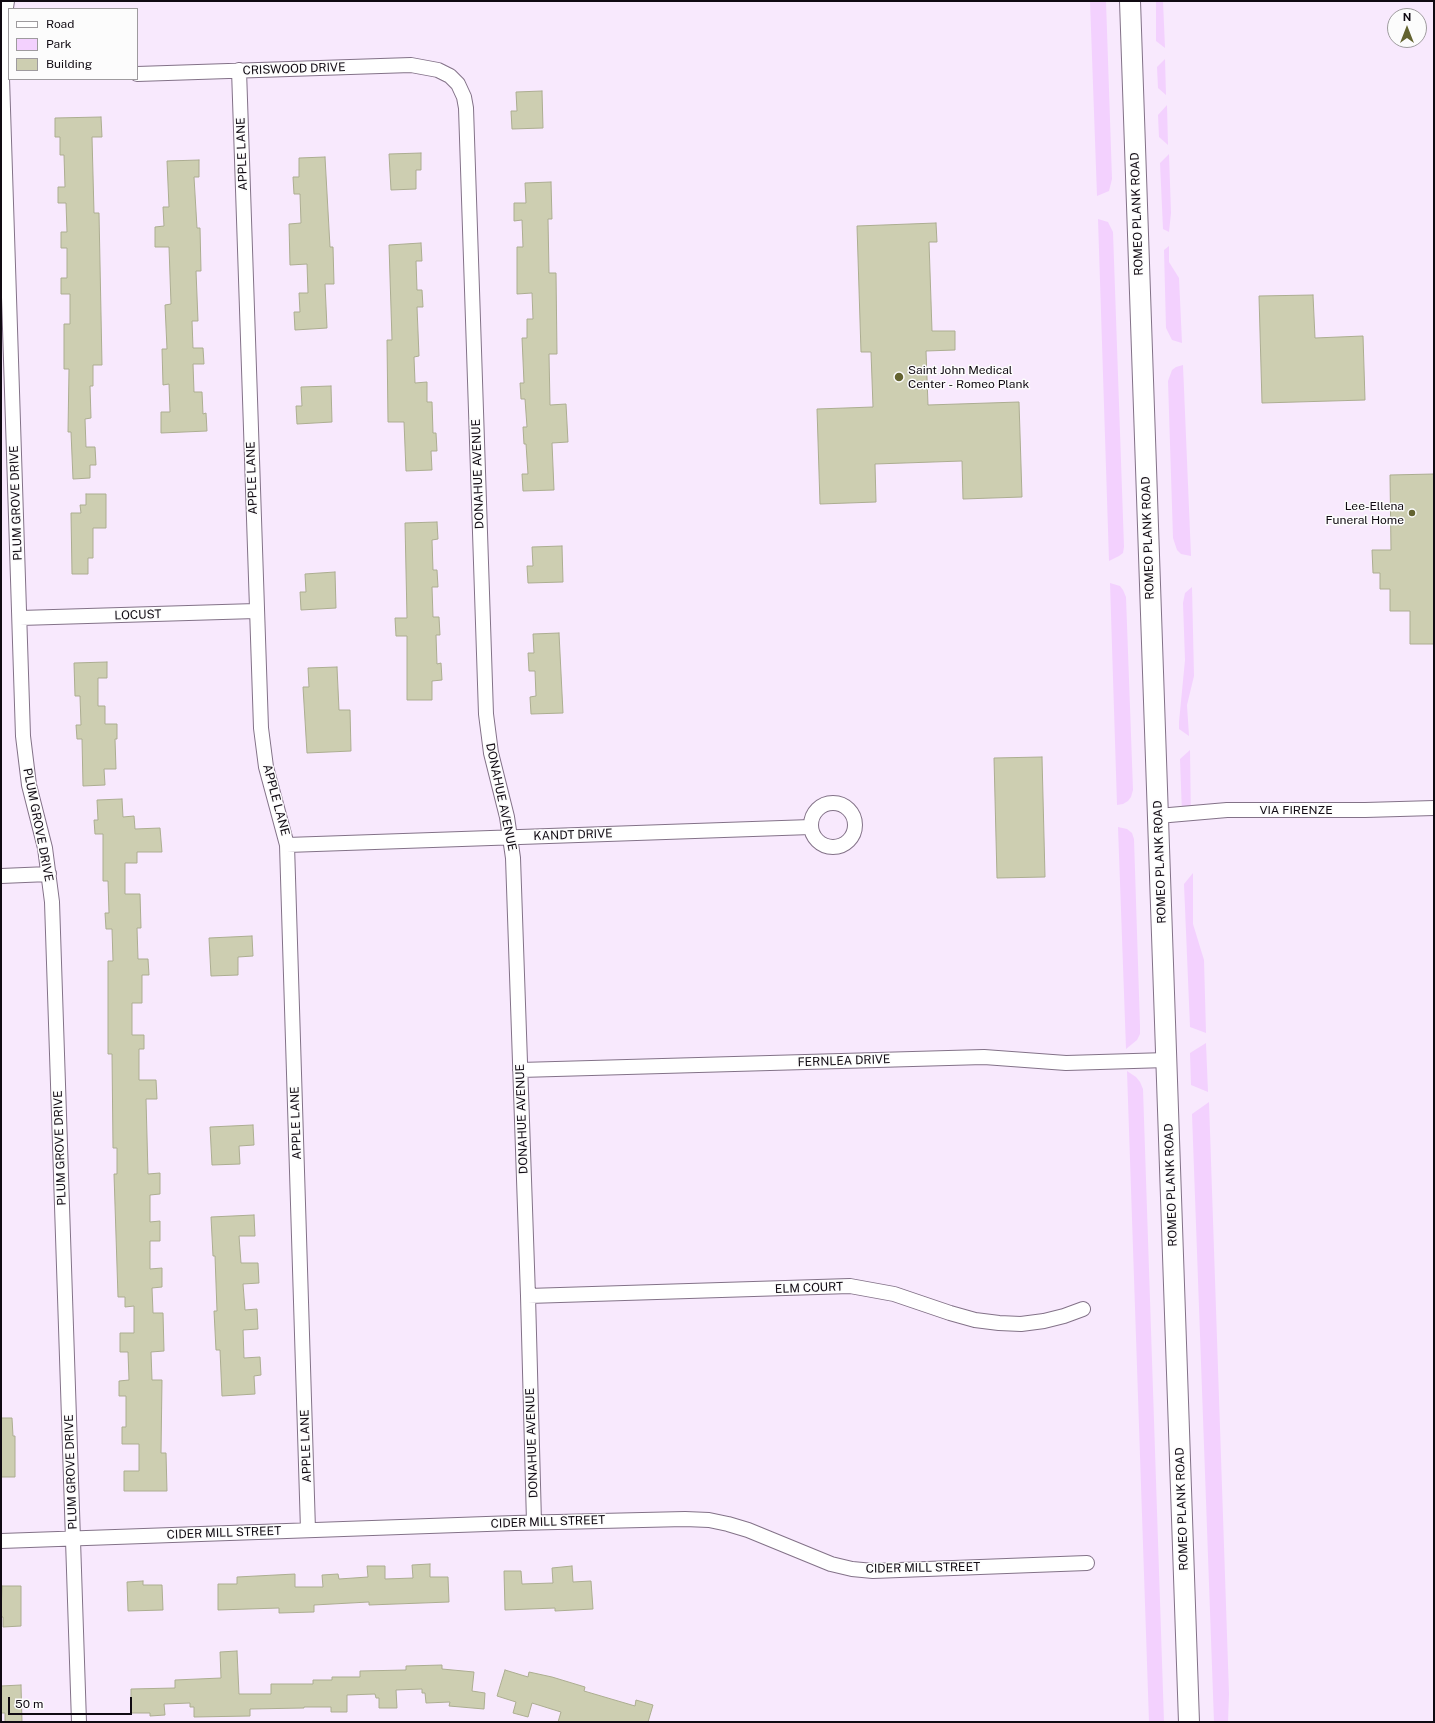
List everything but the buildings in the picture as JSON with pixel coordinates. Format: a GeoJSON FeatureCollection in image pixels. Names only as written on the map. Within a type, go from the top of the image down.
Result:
{"type":"FeatureCollection","features":[{"type":"Feature","properties":{"kind":"main road","name":"ROMEO PLANK ROAD"},"geometry":{"type":"LineString","coordinates":[[1130,1],[1189,1722]]}},
{"type":"Feature","properties":{"kind":"street","name":"PLUM GROVE DRIVE"},"geometry":{"type":"LineString","coordinates":[[7,1],[3,27],[23,736],[29,785],[45,848],[52,910],[79,1722]]}},
{"type":"Feature","properties":{"kind":"street","name":"CRISWOOD DRIVE"},"geometry":{"type":"LineString","coordinates":[[138,74],[411,65],[438,70],[450,76]]}},
{"type":"Feature","properties":{"kind":"street","name":"APPLE LANE"},"geometry":{"type":"LineString","coordinates":[[239,70],[256,611],[263,748],[287,845],[308,1530]]}},
{"type":"Feature","properties":{"kind":"street","name":"DONAHUE AVENUE"},"geometry":{"type":"LineString","coordinates":[[450,76],[458,84],[464,97],[466,108],[486,714],[491,753],[511,837],[513,858],[534,1522]]}},
{"type":"Feature","properties":{"kind":"street","name":"LOCUST"},"geometry":{"type":"LineString","coordinates":[[20,618],[256,611]]}},
{"type":"Feature","properties":{"kind":"street","name":"VIA FIRENZE"},"geometry":{"type":"LineString","coordinates":[[1158,816],[1227,810],[1365,810],[1434,808]]}},
{"type":"Feature","properties":{"kind":"street","name":"KANDT DRIVE"},"geometry":{"type":"LineString","coordinates":[[287,845],[811,827]]}},
{"type":"Feature","properties":{"kind":"street"},"geometry":{"type":"LineString","coordinates":[[1,876],[49,874]]}},
{"type":"Feature","properties":{"kind":"street","name":"FERNLEA DRIVE"},"geometry":{"type":"LineString","coordinates":[[520,1070],[984,1057],[1066,1063],[1167,1060]]}},
{"type":"Feature","properties":{"kind":"street","name":"ELM COURT"},"geometry":{"type":"LineString","coordinates":[[528,1296],[850,1286],[894,1294],[975,1320],[999,1323],[1021,1324],[1044,1321],[1083,1309]]}},
{"type":"Feature","properties":{"kind":"street","name":"CIDER MILL STREET"},"geometry":{"type":"LineString","coordinates":[[1,1541],[534,1522],[709,1520],[748,1530],[831,1564],[852,1569],[873,1571],[1087,1563]]}},
{"type":"Feature","properties":{"kind":"green space"},"geometry":{"type":"Polygon","coordinates":[[[1090,1],[1106,1],[1112,179],[1109,191],[1097,196],[1090,1]]]}},
{"type":"Feature","properties":{"kind":"green space"},"geometry":{"type":"Polygon","coordinates":[[[1156,1],[1163,1],[1165,48],[1156,41],[1156,1]]]}},
{"type":"Feature","properties":{"kind":"green space"},"geometry":{"type":"Polygon","coordinates":[[[1165,59],[1166,95],[1158,88],[1157,67],[1165,59]]]}},
{"type":"Feature","properties":{"kind":"green space"},"geometry":{"type":"Polygon","coordinates":[[[1167,105],[1168,145],[1159,137],[1158,115],[1167,105]]]}},
{"type":"Feature","properties":{"kind":"green space"},"geometry":{"type":"Polygon","coordinates":[[[1169,154],[1171,213],[1169,232],[1163,229],[1160,163],[1169,154]]]}},
{"type":"Feature","properties":{"kind":"green space"},"geometry":{"type":"Polygon","coordinates":[[[1098,219],[1108,222],[1113,232],[1124,547],[1123,553],[1109,561],[1098,219]]]}},
{"type":"Feature","properties":{"kind":"green space"},"geometry":{"type":"Polygon","coordinates":[[[1169,246],[1169,262],[1179,278],[1182,343],[1172,340],[1166,328],[1164,250],[1169,246]]]}},
{"type":"Feature","properties":{"kind":"green space"},"geometry":{"type":"Polygon","coordinates":[[[1183,365],[1191,556],[1181,554],[1177,550],[1173,538],[1168,381],[1172,370],[1183,365]]]}},
{"type":"Feature","properties":{"kind":"green space"},"geometry":{"type":"Polygon","coordinates":[[[1110,583],[1120,586],[1126,597],[1133,790],[1128,801],[1117,805],[1110,583]]]}},
{"type":"Feature","properties":{"kind":"green space"},"geometry":{"type":"Polygon","coordinates":[[[1192,587],[1194,676],[1187,705],[1189,736],[1179,729],[1179,722],[1185,660],[1183,603],[1185,593],[1192,587]]]}},
{"type":"Feature","properties":{"kind":"green space"},"geometry":{"type":"Polygon","coordinates":[[[1190,750],[1191,821],[1182,814],[1180,759],[1190,750]]]}},
{"type":"Feature","properties":{"kind":"green space"},"geometry":{"type":"Polygon","coordinates":[[[1118,827],[1127,829],[1132,833],[1134,839],[1140,1034],[1137,1040],[1126,1049],[1118,827]]]}},
{"type":"Feature","properties":{"kind":"green space"},"geometry":{"type":"Polygon","coordinates":[[[1193,873],[1193,924],[1204,960],[1206,1033],[1190,1027],[1184,884],[1193,873]]]}},
{"type":"Feature","properties":{"kind":"green space"},"geometry":{"type":"Polygon","coordinates":[[[1206,1043],[1208,1092],[1191,1085],[1190,1053],[1206,1043]]]}},
{"type":"Feature","properties":{"kind":"green space"},"geometry":{"type":"Polygon","coordinates":[[[1127,1071],[1136,1077],[1143,1089],[1164,1722],[1149,1722],[1127,1071]]]}},
{"type":"Feature","properties":{"kind":"green space"},"geometry":{"type":"Polygon","coordinates":[[[1209,1102],[1229,1694],[1228,1722],[1214,1722],[1192,1114],[1209,1102]]]}},
{"type":"Feature","properties":{"kind":"place","name":"Saint John Medical Center - Romeo Plank"},"geometry":{"type":"Point","coordinates":[899,377]}},
{"type":"Feature","properties":{"kind":"place","name":"Lee-Ellena Funeral Home"},"geometry":{"type":"Point","coordinates":[1412,513]}}]}
